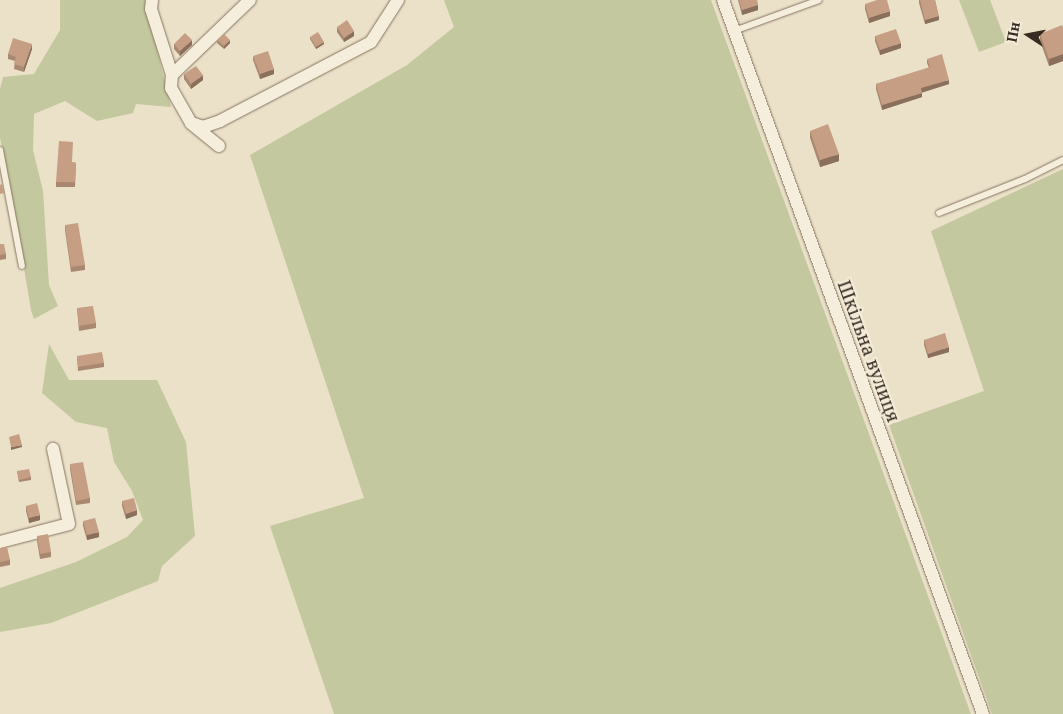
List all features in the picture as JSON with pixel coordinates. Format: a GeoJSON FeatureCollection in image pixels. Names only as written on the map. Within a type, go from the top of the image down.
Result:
{"type":"FeatureCollection","features":[{"type":"Feature","properties":{"kind":"street"},"geometry":{"type":"LineString","coordinates":[[152,0],[151,9],[172,75],[171,88],[191,123],[219,146]]}},
{"type":"Feature","properties":{"kind":"street"},"geometry":{"type":"LineString","coordinates":[[172,75],[250,0]]}},
{"type":"Feature","properties":{"kind":"street"},"geometry":{"type":"LineString","coordinates":[[191,123],[203,127],[220,120],[370,42],[398,0]]}},
{"type":"Feature","properties":{"kind":"street","name":"Шкільна вулиця"},"geometry":{"type":"LineString","coordinates":[[723,0],[983,714]]}},
{"type":"Feature","properties":{"kind":"street"},"geometry":{"type":"LineString","coordinates":[[0,542],[69,524],[53,449]]}},
{"type":"Feature","properties":{"kind":"lane"},"geometry":{"type":"LineString","coordinates":[[734,31],[819,0]]}},
{"type":"Feature","properties":{"kind":"lane"},"geometry":{"type":"LineString","coordinates":[[0,150],[22,266]]}},
{"type":"Feature","properties":{"kind":"lane"},"geometry":{"type":"LineString","coordinates":[[939,213],[1026,179],[1063,160]]}},
{"type":"Feature","properties":{"kind":"green space"},"geometry":{"type":"Polygon","coordinates":[[[60,0],[145,0],[171,107],[136,104],[133,113],[97,121],[65,101],[34,114],[33,150],[43,191],[49,285],[58,306],[34,319],[0,138],[0,89],[3,77],[34,74],[60,30],[60,0]]]}},
{"type":"Feature","properties":{"kind":"green space"},"geometry":{"type":"Polygon","coordinates":[[[444,0],[711,0],[971,714],[334,714],[270,526],[364,498],[250,155],[407,65],[454,27],[444,0]]]}},
{"type":"Feature","properties":{"kind":"green space"},"geometry":{"type":"Polygon","coordinates":[[[959,0],[990,0],[1006,42],[979,52],[959,0]]]}},
{"type":"Feature","properties":{"kind":"green space"},"geometry":{"type":"Polygon","coordinates":[[[1063,169],[1063,714],[992,714],[889,425],[984,391],[931,231],[1063,169]]]}},
{"type":"Feature","properties":{"kind":"green space"},"geometry":{"type":"Polygon","coordinates":[[[49,344],[69,380],[157,380],[186,442],[195,536],[162,566],[158,581],[51,623],[0,632],[0,588],[76,562],[127,537],[143,520],[132,491],[114,462],[107,428],[76,422],[42,393],[49,344]]]}},
{"type":"Feature","properties":{"kind":"building"},"geometry":{"type":"Polygon","coordinates":[[[739,0],[757,0],[758,5],[742,10],[739,0]]]}},
{"type":"Feature","properties":{"kind":"building"},"geometry":{"type":"Polygon","coordinates":[[[877,0],[887,0],[890,11],[869,18],[865,4],[877,0]]]}},
{"type":"Feature","properties":{"kind":"building"},"geometry":{"type":"Polygon","coordinates":[[[920,0],[935,0],[939,16],[925,20],[920,0]]]}},
{"type":"Feature","properties":{"kind":"building"},"geometry":{"type":"Polygon","coordinates":[[[347,20],[354,31],[344,38],[337,27],[347,20]]]}},
{"type":"Feature","properties":{"kind":"building"},"geometry":{"type":"Polygon","coordinates":[[[1062,25],[1063,54],[1049,59],[1040,34],[1062,25]]]}},
{"type":"Feature","properties":{"kind":"building"},"geometry":{"type":"Polygon","coordinates":[[[896,29],[901,43],[880,50],[875,36],[896,29]]]}},
{"type":"Feature","properties":{"kind":"building"},"geometry":{"type":"Polygon","coordinates":[[[318,32],[324,42],[316,47],[310,37],[318,32]]]}},
{"type":"Feature","properties":{"kind":"building"},"geometry":{"type":"Polygon","coordinates":[[[185,33],[192,40],[180,51],[174,44],[185,33]]]}},
{"type":"Feature","properties":{"kind":"building"},"geometry":{"type":"Polygon","coordinates":[[[224,34],[230,40],[224,46],[217,40],[224,34]]]}},
{"type":"Feature","properties":{"kind":"building"},"geometry":{"type":"Polygon","coordinates":[[[13,38],[32,44],[24,67],[14,64],[16,57],[8,54],[13,38]]]}},
{"type":"Feature","properties":{"kind":"building"},"geometry":{"type":"Polygon","coordinates":[[[268,51],[274,69],[260,74],[253,56],[268,51]]]}},
{"type":"Feature","properties":{"kind":"building"},"geometry":{"type":"Polygon","coordinates":[[[942,54],[949,80],[921,88],[922,93],[882,105],[876,84],[930,67],[927,59],[942,54]]]}},
{"type":"Feature","properties":{"kind":"building"},"geometry":{"type":"Polygon","coordinates":[[[196,66],[203,75],[191,84],[184,74],[196,66]]]}},
{"type":"Feature","properties":{"kind":"building"},"geometry":{"type":"Polygon","coordinates":[[[828,124],[839,154],[820,160],[810,131],[828,124]]]}},
{"type":"Feature","properties":{"kind":"building"},"geometry":{"type":"Polygon","coordinates":[[[59,141],[73,142],[72,162],[76,163],[75,182],[56,182],[59,141]]]}},
{"type":"Feature","properties":{"kind":"building"},"geometry":{"type":"Polygon","coordinates":[[[2,184],[4,193],[0,194],[0,185],[2,184]]]}},
{"type":"Feature","properties":{"kind":"building"},"geometry":{"type":"Polygon","coordinates":[[[78,223],[85,265],[71,267],[65,225],[78,223]]]}},
{"type":"Feature","properties":{"kind":"building"},"geometry":{"type":"Polygon","coordinates":[[[0,244],[4,244],[6,254],[0,255],[0,244]]]}},
{"type":"Feature","properties":{"kind":"building"},"geometry":{"type":"Polygon","coordinates":[[[93,306],[96,323],[79,326],[77,308],[93,306]]]}},
{"type":"Feature","properties":{"kind":"building"},"geometry":{"type":"Polygon","coordinates":[[[945,333],[949,347],[928,354],[924,340],[945,333]]]}},
{"type":"Feature","properties":{"kind":"building"},"geometry":{"type":"Polygon","coordinates":[[[102,352],[104,363],[78,367],[77,356],[102,352]]]}},
{"type":"Feature","properties":{"kind":"building"},"geometry":{"type":"Polygon","coordinates":[[[19,434],[22,445],[11,447],[9,437],[19,434]]]}},
{"type":"Feature","properties":{"kind":"building"},"geometry":{"type":"Polygon","coordinates":[[[83,462],[90,498],[76,501],[70,464],[83,462]]]}},
{"type":"Feature","properties":{"kind":"building"},"geometry":{"type":"Polygon","coordinates":[[[29,469],[31,477],[19,480],[17,471],[29,469]]]}},
{"type":"Feature","properties":{"kind":"building"},"geometry":{"type":"Polygon","coordinates":[[[134,498],[137,510],[126,514],[122,501],[134,498]]]}},
{"type":"Feature","properties":{"kind":"building"},"geometry":{"type":"Polygon","coordinates":[[[37,503],[40,515],[29,518],[26,506],[37,503]]]}},
{"type":"Feature","properties":{"kind":"building"},"geometry":{"type":"Polygon","coordinates":[[[95,518],[99,532],[87,535],[83,521],[95,518]]]}},
{"type":"Feature","properties":{"kind":"building"},"geometry":{"type":"Polygon","coordinates":[[[48,534],[51,552],[40,554],[37,536],[48,534]]]}},
{"type":"Feature","properties":{"kind":"building"},"geometry":{"type":"Polygon","coordinates":[[[7,547],[10,560],[0,562],[0,548],[7,547]]]}}]}
